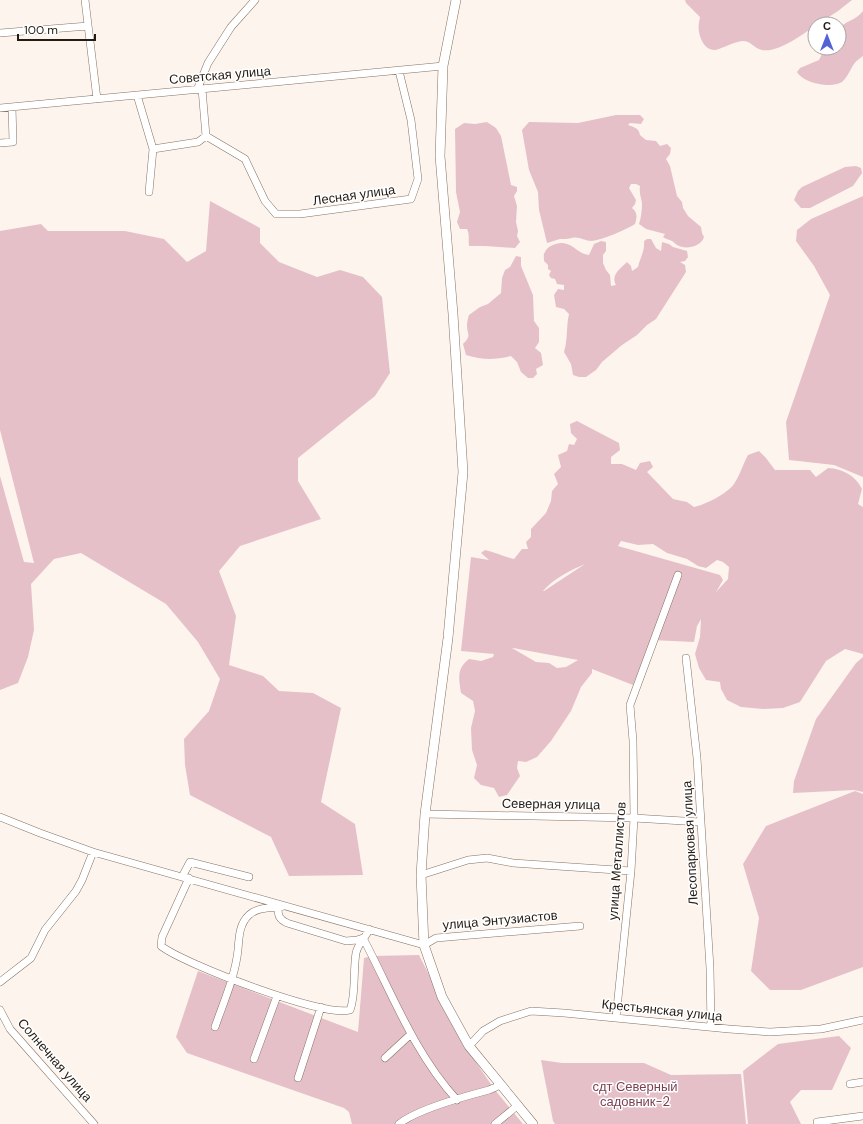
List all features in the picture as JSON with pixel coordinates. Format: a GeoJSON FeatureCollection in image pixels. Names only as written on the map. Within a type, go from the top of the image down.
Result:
{"type":"FeatureCollection","features":[{"type":"Feature","properties":{"kind":"main road"},"geometry":{"type":"LineString","coordinates":[[456,0],[442,66],[440,156],[453,314],[463,472],[448,638],[424,814],[422,875],[424,945],[442,997],[469,1046],[532,1124]]}},
{"type":"Feature","properties":{"kind":"street"},"geometry":{"type":"LineString","coordinates":[[85,0],[97,99]]}},
{"type":"Feature","properties":{"kind":"street"},"geometry":{"type":"LineString","coordinates":[[153,149],[198,142],[206,136],[199,89],[208,63],[231,27],[255,0]]}},
{"type":"Feature","properties":{"kind":"street"},"geometry":{"type":"LineString","coordinates":[[0,33],[88,26]]}},
{"type":"Feature","properties":{"kind":"street","name":"Советская улица"},"geometry":{"type":"LineString","coordinates":[[0,108],[442,66]]}},
{"type":"Feature","properties":{"kind":"street","name":"Лесная улица"},"geometry":{"type":"LineString","coordinates":[[206,136],[245,159],[265,201],[276,214],[300,214],[411,199],[418,179],[410,120],[399,71]]}},
{"type":"Feature","properties":{"kind":"street"},"geometry":{"type":"LineString","coordinates":[[137,95],[153,149],[149,192]]}},
{"type":"Feature","properties":{"kind":"street"},"geometry":{"type":"LineString","coordinates":[[0,143],[13,142],[12,107]]}},
{"type":"Feature","properties":{"kind":"street","name":"улица Металлистов"},"geometry":{"type":"LineString","coordinates":[[616,1018],[631,871],[634,818],[633,741],[630,705],[678,575]]}},
{"type":"Feature","properties":{"kind":"street","name":"Лесопарковая улица"},"geometry":{"type":"LineString","coordinates":[[686,658],[697,758],[710,968],[711,1027]]}},
{"type":"Feature","properties":{"kind":"street","name":"Северная улица"},"geometry":{"type":"LineString","coordinates":[[424,814],[634,818],[700,822]]}},
{"type":"Feature","properties":{"kind":"street"},"geometry":{"type":"LineString","coordinates":[[0,817],[93,852],[424,945]]}},
{"type":"Feature","properties":{"kind":"street"},"geometry":{"type":"LineString","coordinates":[[0,982],[31,958],[45,930],[76,891],[93,852]]}},
{"type":"Feature","properties":{"kind":"street"},"geometry":{"type":"LineString","coordinates":[[422,875],[458,865],[468,860],[487,858],[513,863],[631,871]]}},
{"type":"Feature","properties":{"kind":"street"},"geometry":{"type":"LineString","coordinates":[[249,877],[190,862],[186,877],[162,937],[161,946],[187,960],[277,996],[321,1007],[346,1011],[350,1010],[352,1000],[356,953],[359,944],[369,929]]}},
{"type":"Feature","properties":{"kind":"street"},"geometry":{"type":"LineString","coordinates":[[278,907],[278,916],[281,920],[287,923],[346,940],[357,940],[363,938]]}},
{"type":"Feature","properties":{"kind":"street"},"geometry":{"type":"LineString","coordinates":[[215,1027],[233,979],[239,934],[245,919],[256,910],[262,908],[289,907]]}},
{"type":"Feature","properties":{"kind":"street","name":"улица Энтузиастов"},"geometry":{"type":"LineString","coordinates":[[424,945],[436,938],[580,926]]}},
{"type":"Feature","properties":{"kind":"street"},"geometry":{"type":"LineString","coordinates":[[363,938],[411,1034],[449,1091],[457,1100]]}},
{"type":"Feature","properties":{"kind":"street"},"geometry":{"type":"LineString","coordinates":[[254,1059],[277,996]]}},
{"type":"Feature","properties":{"kind":"street"},"geometry":{"type":"LineString","coordinates":[[298,1078],[321,1007]]}},
{"type":"Feature","properties":{"kind":"street","name":"Солнечная улица"},"geometry":{"type":"LineString","coordinates":[[0,1010],[10,1029],[94,1124]]}},
{"type":"Feature","properties":{"kind":"street","name":"Крестьянская улица"},"geometry":{"type":"LineString","coordinates":[[469,1046],[482,1031],[500,1022],[531,1011],[770,1032],[821,1029],[863,1020]]}},
{"type":"Feature","properties":{"kind":"street"},"geometry":{"type":"LineString","coordinates":[[385,1058],[411,1034]]}},
{"type":"Feature","properties":{"kind":"street"},"geometry":{"type":"LineString","coordinates":[[850,1084],[863,1082]]}},
{"type":"Feature","properties":{"kind":"street"},"geometry":{"type":"LineString","coordinates":[[399,1124],[411,1116],[489,1090],[499,1084]]}},
{"type":"Feature","properties":{"kind":"street"},"geometry":{"type":"LineString","coordinates":[[495,1124],[517,1106]]}},
{"type":"Feature","properties":{"kind":"street"},"geometry":{"type":"LineString","coordinates":[[817,1122],[863,1116]]}},
{"type":"Feature","properties":{"kind":"green space"},"geometry":{"type":"Polygon","coordinates":[[[685,0],[852,0],[830,16],[807,16],[807,31],[782,46],[768,50],[762,50],[746,41],[734,43],[715,50],[708,48],[703,43],[700,36],[700,17],[686,3],[685,0]]]}},
{"type":"Feature","properties":{"kind":"green space"},"geometry":{"type":"Polygon","coordinates":[[[863,11],[863,56],[855,63],[844,80],[837,84],[825,85],[811,82],[800,76],[797,72],[800,68],[819,60],[821,56],[847,56],[847,22],[857,17],[863,11]]]}},
{"type":"Feature","properties":{"kind":"green space"},"geometry":{"type":"Polygon","coordinates":[[[616,115],[640,115],[644,119],[641,124],[630,123],[628,125],[637,129],[640,135],[646,140],[656,141],[660,146],[667,144],[671,148],[670,154],[666,159],[670,166],[677,196],[682,202],[683,208],[688,216],[701,227],[704,237],[700,243],[692,247],[680,247],[671,240],[663,237],[665,234],[646,229],[639,224],[642,203],[640,186],[631,184],[629,188],[636,200],[632,208],[636,215],[635,224],[602,239],[589,241],[579,238],[560,239],[547,243],[539,210],[538,192],[529,170],[522,130],[529,122],[578,123],[616,115]]]}},
{"type":"Feature","properties":{"kind":"green space"},"geometry":{"type":"Polygon","coordinates":[[[487,122],[496,128],[501,136],[511,185],[517,187],[517,191],[514,196],[517,206],[517,236],[520,242],[515,248],[469,246],[469,235],[467,229],[460,229],[457,222],[460,212],[456,192],[455,129],[464,123],[475,124],[487,122]]]}},
{"type":"Feature","properties":{"kind":"green space"},"geometry":{"type":"Polygon","coordinates":[[[856,166],[861,168],[862,173],[853,186],[810,208],[801,208],[794,200],[798,191],[802,187],[845,167],[856,166]]]}},
{"type":"Feature","properties":{"kind":"green space"},"geometry":{"type":"Polygon","coordinates":[[[863,196],[863,477],[834,465],[789,460],[786,422],[830,295],[814,266],[796,241],[797,230],[811,219],[863,196]]]}},
{"type":"Feature","properties":{"kind":"green space"},"geometry":{"type":"Polygon","coordinates":[[[210,201],[260,228],[260,243],[279,262],[317,277],[340,270],[363,277],[382,297],[390,373],[375,396],[298,458],[298,481],[321,519],[240,546],[219,571],[236,616],[229,665],[263,676],[279,691],[313,693],[341,708],[321,802],[355,824],[363,875],[289,876],[271,837],[190,795],[185,765],[184,739],[209,711],[220,679],[198,642],[166,604],[81,553],[54,559],[31,584],[34,630],[28,657],[18,683],[0,690],[0,476],[24,562],[34,563],[0,430],[0,231],[41,224],[48,231],[125,231],[164,239],[187,262],[206,251],[210,201]]]}},
{"type":"Feature","properties":{"kind":"green space"},"geometry":{"type":"Polygon","coordinates":[[[651,239],[656,248],[661,251],[662,242],[687,251],[688,257],[685,261],[680,262],[685,265],[686,272],[656,319],[622,345],[602,362],[596,370],[586,377],[573,375],[571,364],[564,352],[569,314],[564,309],[556,307],[554,295],[558,289],[564,290],[564,285],[557,284],[555,279],[551,278],[549,275],[551,271],[548,269],[548,265],[544,261],[544,253],[551,246],[558,243],[564,243],[589,255],[594,244],[601,241],[606,242],[606,251],[603,255],[603,263],[610,275],[611,286],[616,285],[614,278],[615,275],[627,262],[631,266],[632,271],[638,267],[643,251],[644,241],[651,239]]]}},
{"type":"Feature","properties":{"kind":"green space"},"geometry":{"type":"Polygon","coordinates":[[[516,256],[521,257],[521,266],[533,295],[534,321],[539,328],[539,342],[535,348],[541,353],[543,365],[536,369],[537,374],[533,378],[528,378],[521,372],[517,362],[511,356],[488,359],[472,357],[466,355],[463,344],[468,337],[467,325],[469,315],[480,307],[488,304],[501,293],[502,278],[505,270],[510,267],[516,256]]]}},
{"type":"Feature","properties":{"kind":"green space"},"geometry":{"type":"Polygon","coordinates":[[[577,421],[619,443],[620,450],[611,457],[611,464],[622,464],[636,470],[640,463],[650,461],[653,467],[647,472],[673,499],[687,502],[694,507],[704,504],[727,491],[734,484],[748,455],[759,451],[775,470],[810,470],[816,477],[828,468],[844,471],[852,476],[862,489],[858,504],[863,507],[863,654],[845,649],[826,661],[800,702],[783,708],[763,709],[741,707],[727,700],[721,689],[720,682],[706,680],[699,668],[695,654],[700,637],[701,619],[697,626],[694,642],[651,640],[633,685],[592,669],[592,673],[581,687],[571,711],[551,741],[537,757],[526,762],[518,761],[517,768],[520,776],[507,795],[499,797],[494,788],[481,785],[474,778],[477,765],[472,750],[471,728],[475,711],[473,701],[461,693],[459,674],[465,663],[469,659],[481,661],[493,657],[494,654],[461,651],[471,557],[489,560],[481,553],[485,550],[514,559],[522,549],[528,549],[526,542],[531,537],[531,529],[546,513],[551,501],[552,491],[558,484],[554,474],[561,467],[558,455],[567,451],[569,444],[574,445],[577,439],[571,433],[570,424],[577,421]],[[621,541],[618,546],[720,575],[723,580],[716,592],[728,579],[729,567],[723,562],[717,560],[706,568],[698,566],[687,559],[667,553],[653,544],[638,545],[621,541]],[[585,564],[557,579],[543,591],[585,564]],[[512,648],[536,662],[549,663],[557,668],[566,667],[578,660],[512,648]]]}},
{"type":"Feature","properties":{"kind":"green space"},"geometry":{"type":"Polygon","coordinates":[[[863,657],[863,792],[854,790],[793,793],[794,781],[816,719],[856,663],[863,657]]]}},
{"type":"Feature","properties":{"kind":"green space"},"geometry":{"type":"Polygon","coordinates":[[[855,791],[863,794],[863,967],[801,990],[770,990],[751,971],[759,918],[743,864],[766,826],[855,791]]]}},
{"type":"Feature","properties":{"kind":"green space"},"geometry":{"type":"Polygon","coordinates":[[[419,955],[466,1048],[495,1090],[523,1124],[352,1124],[349,1112],[344,1108],[187,1053],[176,1037],[198,971],[358,1032],[364,958],[372,956],[419,955]]]}},
{"type":"Feature","properties":{"kind":"green space"},"geometry":{"type":"Polygon","coordinates":[[[839,1036],[851,1048],[832,1090],[801,1090],[790,1102],[801,1124],[748,1124],[743,1071],[778,1044],[839,1036]]]}},
{"type":"Feature","properties":{"kind":"green space","name":"сдт Северный садовник-2"},"geometry":{"type":"Polygon","coordinates":[[[541,1060],[562,1063],[644,1063],[671,1075],[741,1074],[746,1124],[555,1124],[553,1121],[541,1060]]]}}]}
